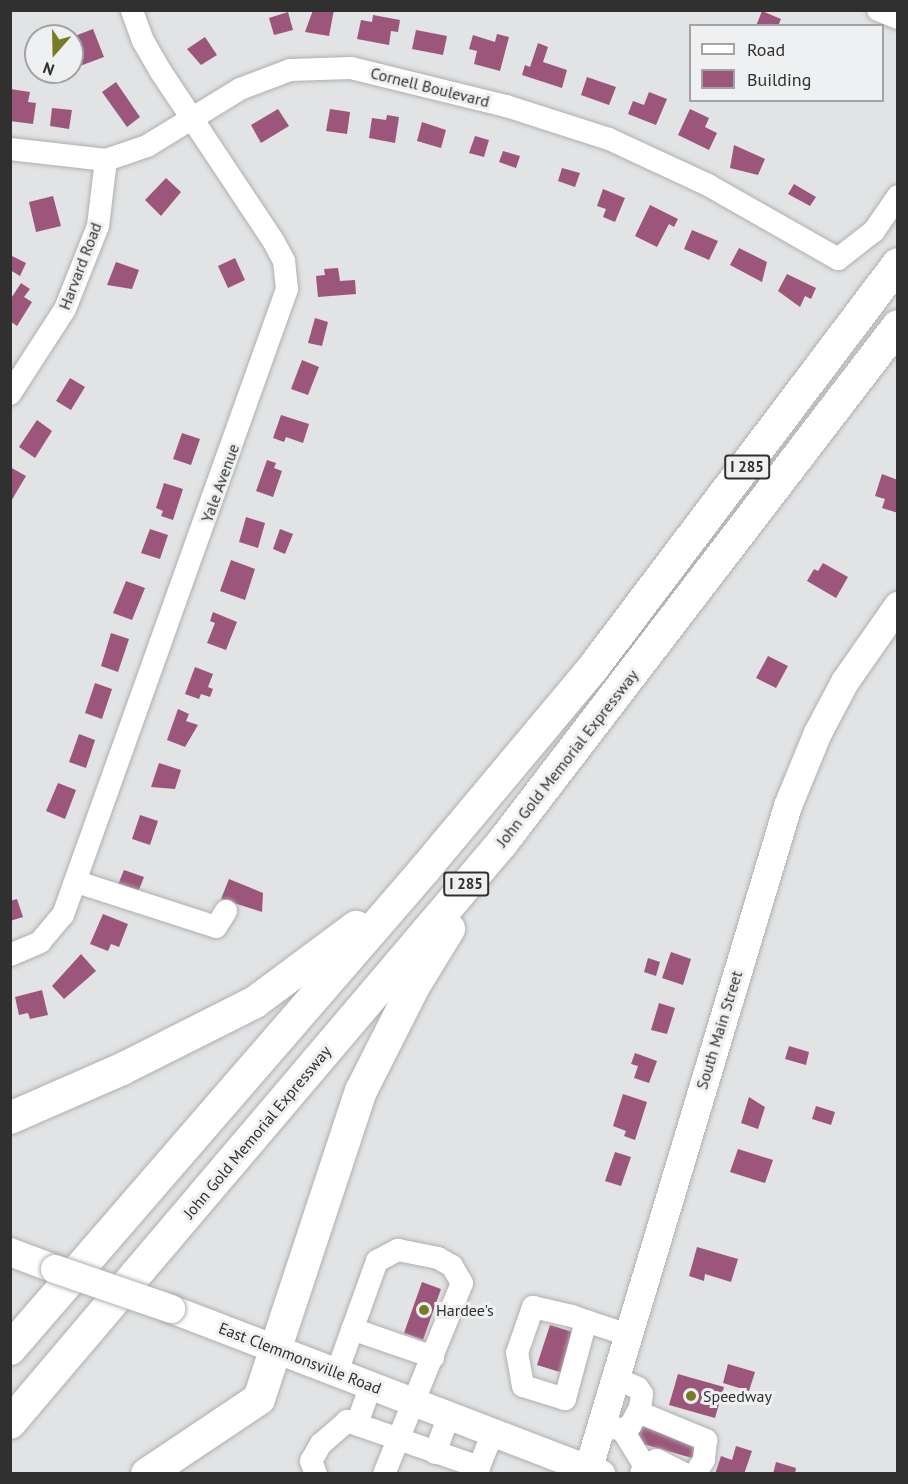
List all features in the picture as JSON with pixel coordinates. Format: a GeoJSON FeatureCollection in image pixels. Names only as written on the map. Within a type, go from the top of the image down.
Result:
{"type":"FeatureCollection","features":[{"type":"Feature","properties":{"kind":"highway","name":"I 285"},"geometry":{"type":"LineString","coordinates":[[10,1348],[425,869],[593,668],[897,264]]}},
{"type":"Feature","properties":{"kind":"highway","name":"John Gold Memorial Expressway"},"geometry":{"type":"LineString","coordinates":[[10,1423],[502,843],[897,326]]}},
{"type":"Feature","properties":{"kind":"highway"},"geometry":{"type":"LineString","coordinates":[[147,1473],[248,1410],[259,1399],[361,1091],[414,986],[502,843]]}},
{"type":"Feature","properties":{"kind":"highway"},"geometry":{"type":"LineString","coordinates":[[10,1118],[122,1069],[255,1002],[335,945],[425,869]]}},
{"type":"Feature","properties":{"kind":"main road","name":"South Main Street"},"geometry":{"type":"LineString","coordinates":[[592,1472],[611,1428],[615,1378],[788,806],[818,733],[845,682],[897,606]]}},
{"type":"Feature","properties":{"kind":"main road","name":"East Clemmonsville Road"},"geometry":{"type":"LineString","coordinates":[[10,1252],[337,1372],[592,1472]]}},
{"type":"Feature","properties":{"kind":"street","name":"Yale Avenue"},"geometry":{"type":"LineString","coordinates":[[10,955],[40,942],[56,927],[77,882],[286,289],[284,261],[274,242],[195,117],[143,42],[132,10]]}},
{"type":"Feature","properties":{"kind":"street"},"geometry":{"type":"LineString","coordinates":[[878,10],[897,18]]}},
{"type":"Feature","properties":{"kind":"street","name":"Cornell Boulevard"},"geometry":{"type":"LineString","coordinates":[[10,149],[106,160],[147,146],[240,89],[290,70],[351,68],[506,106],[609,139],[708,185],[837,259],[874,231],[897,196]]}},
{"type":"Feature","properties":{"kind":"street","name":"Harvard Road"},"geometry":{"type":"LineString","coordinates":[[10,394],[69,298],[98,226],[106,160]]}},
{"type":"Feature","properties":{"kind":"street"},"geometry":{"type":"LineString","coordinates":[[77,882],[216,927],[226,911]]}},
{"type":"Feature","properties":{"kind":"street"},"geometry":{"type":"LineString","coordinates":[[337,1372],[377,1261],[398,1250],[438,1258],[452,1266],[462,1283],[415,1402],[396,1438],[384,1473]]}},
{"type":"Feature","properties":{"kind":"street"},"geometry":{"type":"LineString","coordinates":[[586,1321],[628,1335]]}},
{"type":"Feature","properties":{"kind":"street"},"geometry":{"type":"LineString","coordinates":[[352,1329],[433,1357]]}},
{"type":"Feature","properties":{"kind":"street"},"geometry":{"type":"LineString","coordinates":[[611,1428],[630,1426],[638,1412],[642,1394],[638,1388],[615,1378]]}},
{"type":"Feature","properties":{"kind":"street"},"geometry":{"type":"LineString","coordinates":[[357,1424],[371,1385]]}},
{"type":"Feature","properties":{"kind":"street"},"geometry":{"type":"LineString","coordinates":[[638,1412],[706,1440],[704,1460],[694,1473]]}},
{"type":"Feature","properties":{"kind":"street"},"geometry":{"type":"LineString","coordinates":[[435,1453],[448,1415]]}},
{"type":"Feature","properties":{"kind":"street"},"geometry":{"type":"LineString","coordinates":[[316,1473],[311,1461],[321,1444],[341,1425],[357,1424],[479,1467],[493,1433]]}},
{"type":"Feature","properties":{"kind":"street"},"geometry":{"type":"LineString","coordinates":[[611,1428],[643,1469],[657,1460],[685,1473]]}},
{"type":"Feature","properties":{"kind":"building"},"geometry":{"type":"Polygon","coordinates":[[[313,10],[334,10],[329,36],[305,32],[313,10]]]}},
{"type":"Feature","properties":{"kind":"building"},"geometry":{"type":"Polygon","coordinates":[[[762,11],[781,19],[779,24],[757,24],[762,11]]]}},
{"type":"Feature","properties":{"kind":"building"},"geometry":{"type":"Polygon","coordinates":[[[288,12],[293,30],[274,35],[269,18],[288,12]]]}},
{"type":"Feature","properties":{"kind":"building"},"geometry":{"type":"Polygon","coordinates":[[[373,15],[400,20],[398,32],[391,31],[389,45],[357,39],[361,20],[372,22],[373,15]]]}},
{"type":"Feature","properties":{"kind":"building"},"geometry":{"type":"Polygon","coordinates":[[[93,29],[104,57],[84,64],[84,32],[93,29]]]}},
{"type":"Feature","properties":{"kind":"building"},"geometry":{"type":"Polygon","coordinates":[[[416,30],[447,36],[443,55],[412,49],[416,30]]]}},
{"type":"Feature","properties":{"kind":"building"},"geometry":{"type":"Polygon","coordinates":[[[497,34],[509,37],[500,71],[474,64],[477,51],[469,49],[473,35],[495,42],[497,34]]]}},
{"type":"Feature","properties":{"kind":"building"},"geometry":{"type":"Polygon","coordinates":[[[205,37],[217,55],[201,65],[187,49],[205,37]]]}},
{"type":"Feature","properties":{"kind":"building"},"geometry":{"type":"Polygon","coordinates":[[[538,43],[548,47],[543,62],[567,70],[562,88],[522,75],[525,65],[530,67],[538,43]]]}},
{"type":"Feature","properties":{"kind":"building"},"geometry":{"type":"Polygon","coordinates":[[[587,77],[616,87],[609,105],[581,95],[587,77]]]}},
{"type":"Feature","properties":{"kind":"building"},"geometry":{"type":"Polygon","coordinates":[[[116,82],[140,117],[127,127],[102,92],[116,82]]]}},
{"type":"Feature","properties":{"kind":"building"},"geometry":{"type":"Polygon","coordinates":[[[10,89],[30,92],[28,102],[36,103],[33,124],[10,121],[10,89]]]}},
{"type":"Feature","properties":{"kind":"building"},"geometry":{"type":"Polygon","coordinates":[[[649,92],[667,99],[656,125],[628,114],[633,101],[644,105],[649,92]]]}},
{"type":"Feature","properties":{"kind":"building"},"geometry":{"type":"Polygon","coordinates":[[[52,108],[72,110],[69,129],[50,126],[52,108]]]}},
{"type":"Feature","properties":{"kind":"building"},"geometry":{"type":"Polygon","coordinates":[[[278,109],[289,126],[261,143],[251,125],[278,109]]]}},
{"type":"Feature","properties":{"kind":"building"},"geometry":{"type":"Polygon","coordinates":[[[330,109],[350,112],[347,134],[326,131],[330,109]]]}},
{"type":"Feature","properties":{"kind":"building"},"geometry":{"type":"Polygon","coordinates":[[[690,109],[709,118],[705,127],[717,133],[709,150],[678,135],[690,109]]]}},
{"type":"Feature","properties":{"kind":"building"},"geometry":{"type":"Polygon","coordinates":[[[387,115],[399,117],[395,143],[369,138],[372,118],[386,120],[387,115]]]}},
{"type":"Feature","properties":{"kind":"building"},"geometry":{"type":"Polygon","coordinates":[[[422,122],[446,130],[441,148],[417,141],[422,122]]]}},
{"type":"Feature","properties":{"kind":"building"},"geometry":{"type":"Polygon","coordinates":[[[475,136],[489,140],[484,157],[469,153],[475,136]]]}},
{"type":"Feature","properties":{"kind":"building"},"geometry":{"type":"Polygon","coordinates":[[[734,145],[765,159],[758,175],[730,168],[734,145]]]}},
{"type":"Feature","properties":{"kind":"building"},"geometry":{"type":"Polygon","coordinates":[[[503,151],[520,156],[516,168],[499,162],[503,151]]]}},
{"type":"Feature","properties":{"kind":"building"},"geometry":{"type":"Polygon","coordinates":[[[562,168],[580,173],[575,187],[558,181],[562,168]]]}},
{"type":"Feature","properties":{"kind":"building"},"geometry":{"type":"Polygon","coordinates":[[[166,178],[181,192],[161,216],[145,200],[166,178]]]}},
{"type":"Feature","properties":{"kind":"building"},"geometry":{"type":"Polygon","coordinates":[[[794,184],[816,197],[810,206],[788,194],[794,184]]]}},
{"type":"Feature","properties":{"kind":"building"},"geometry":{"type":"Polygon","coordinates":[[[603,189],[625,198],[615,222],[603,217],[606,209],[597,206],[603,189]]]}},
{"type":"Feature","properties":{"kind":"building"},"geometry":{"type":"Polygon","coordinates":[[[53,196],[61,226],[36,232],[29,202],[53,196]]]}},
{"type":"Feature","properties":{"kind":"building"},"geometry":{"type":"Polygon","coordinates":[[[650,205],[678,219],[674,227],[669,224],[657,247],[635,236],[650,205]]]}},
{"type":"Feature","properties":{"kind":"building"},"geometry":{"type":"Polygon","coordinates":[[[692,230],[718,241],[709,260],[684,249],[692,230]]]}},
{"type":"Feature","properties":{"kind":"building"},"geometry":{"type":"Polygon","coordinates":[[[739,248],[767,262],[762,282],[730,265],[739,248]]]}},
{"type":"Feature","properties":{"kind":"building"},"geometry":{"type":"Polygon","coordinates":[[[12,256],[26,263],[20,276],[10,270],[12,256]]]}},
{"type":"Feature","properties":{"kind":"building"},"geometry":{"type":"Polygon","coordinates":[[[235,258],[245,280],[228,288],[218,266],[235,258]]]}},
{"type":"Feature","properties":{"kind":"building"},"geometry":{"type":"Polygon","coordinates":[[[116,262],[139,270],[132,289],[107,285],[116,262]]]}},
{"type":"Feature","properties":{"kind":"building"},"geometry":{"type":"Polygon","coordinates":[[[338,268],[340,281],[355,280],[356,294],[318,297],[316,276],[325,275],[324,269],[338,268]]]}},
{"type":"Feature","properties":{"kind":"building"},"geometry":{"type":"Polygon","coordinates":[[[787,274],[816,288],[811,299],[805,296],[800,307],[778,291],[787,274]]]}},
{"type":"Feature","properties":{"kind":"building"},"geometry":{"type":"Polygon","coordinates":[[[21,283],[30,289],[24,297],[32,302],[17,326],[10,321],[10,300],[21,283]]]}},
{"type":"Feature","properties":{"kind":"building"},"geometry":{"type":"Polygon","coordinates":[[[315,318],[328,322],[322,346],[308,343],[315,318]]]}},
{"type":"Feature","properties":{"kind":"building"},"geometry":{"type":"Polygon","coordinates":[[[302,360],[319,367],[308,395],[291,389],[302,360]]]}},
{"type":"Feature","properties":{"kind":"building"},"geometry":{"type":"Polygon","coordinates":[[[70,378],[85,387],[71,410],[56,401],[70,378]]]}},
{"type":"Feature","properties":{"kind":"building"},"geometry":{"type":"Polygon","coordinates":[[[281,415],[309,424],[303,443],[286,437],[284,442],[273,438],[281,415]]]}},
{"type":"Feature","properties":{"kind":"building"},"geometry":{"type":"Polygon","coordinates":[[[37,420],[52,431],[35,458],[19,447],[37,420]]]}},
{"type":"Feature","properties":{"kind":"building"},"geometry":{"type":"Polygon","coordinates":[[[182,433],[200,439],[191,465],[173,459],[182,433]]]}},
{"type":"Feature","properties":{"kind":"building"},"geometry":{"type":"Polygon","coordinates":[[[267,460],[276,463],[274,468],[282,471],[273,497],[256,491],[267,460]]]}},
{"type":"Feature","properties":{"kind":"building"},"geometry":{"type":"Polygon","coordinates":[[[10,467],[26,476],[10,503],[10,467]]]}},
{"type":"Feature","properties":{"kind":"building"},"geometry":{"type":"Polygon","coordinates":[[[882,474],[898,480],[898,513],[882,508],[885,499],[875,496],[882,474]]]}},
{"type":"Feature","properties":{"kind":"building"},"geometry":{"type":"Polygon","coordinates":[[[164,483],[183,489],[173,520],[161,516],[163,511],[156,508],[164,483]]]}},
{"type":"Feature","properties":{"kind":"building"},"geometry":{"type":"Polygon","coordinates":[[[246,517],[265,523],[258,548],[239,542],[246,517]]]}},
{"type":"Feature","properties":{"kind":"building"},"geometry":{"type":"Polygon","coordinates":[[[150,529],[168,535],[160,559],[141,553],[150,529]]]}},
{"type":"Feature","properties":{"kind":"building"},"geometry":{"type":"Polygon","coordinates":[[[280,529],[293,534],[285,554],[273,549],[280,529]]]}},
{"type":"Feature","properties":{"kind":"building"},"geometry":{"type":"Polygon","coordinates":[[[231,560],[255,569],[245,600],[220,591],[231,560]]]}},
{"type":"Feature","properties":{"kind":"building"},"geometry":{"type":"Polygon","coordinates":[[[823,563],[848,577],[836,598],[807,581],[814,569],[818,571],[823,563]]]}},
{"type":"Feature","properties":{"kind":"building"},"geometry":{"type":"Polygon","coordinates":[[[126,581],[145,588],[132,620],[113,613],[126,581]]]}},
{"type":"Feature","properties":{"kind":"building"},"geometry":{"type":"Polygon","coordinates":[[[213,612],[237,622],[226,650],[207,643],[215,623],[210,621],[213,612]]]}},
{"type":"Feature","properties":{"kind":"building"},"geometry":{"type":"Polygon","coordinates":[[[111,633],[129,639],[118,672],[101,666],[111,633]]]}},
{"type":"Feature","properties":{"kind":"building"},"geometry":{"type":"Polygon","coordinates":[[[768,656],[788,666],[776,688],[756,678],[768,656]]]}},
{"type":"Feature","properties":{"kind":"building"},"geometry":{"type":"Polygon","coordinates":[[[195,667],[213,674],[208,687],[213,689],[210,697],[201,694],[199,699],[185,694],[195,667]]]}},
{"type":"Feature","properties":{"kind":"building"},"geometry":{"type":"Polygon","coordinates":[[[95,683],[112,689],[102,719],[85,713],[95,683]]]}},
{"type":"Feature","properties":{"kind":"building"},"geometry":{"type":"Polygon","coordinates":[[[178,709],[189,714],[186,721],[198,725],[185,747],[167,740],[178,709]]]}},
{"type":"Feature","properties":{"kind":"building"},"geometry":{"type":"Polygon","coordinates":[[[79,734],[95,740],[86,768],[69,762],[79,734]]]}},
{"type":"Feature","properties":{"kind":"building"},"geometry":{"type":"Polygon","coordinates":[[[159,763],[181,770],[175,789],[151,787],[159,763]]]}},
{"type":"Feature","properties":{"kind":"building"},"geometry":{"type":"Polygon","coordinates":[[[58,783],[76,790],[65,819],[46,811],[58,783]]]}},
{"type":"Feature","properties":{"kind":"building"},"geometry":{"type":"Polygon","coordinates":[[[140,815],[158,821],[150,845],[132,839],[140,815]]]}},
{"type":"Feature","properties":{"kind":"building"},"geometry":{"type":"Polygon","coordinates":[[[124,870],[144,877],[137,895],[117,887],[124,870]]]}},
{"type":"Feature","properties":{"kind":"building"},"geometry":{"type":"Polygon","coordinates":[[[229,879],[263,893],[262,912],[221,899],[229,879]]]}},
{"type":"Feature","properties":{"kind":"building"},"geometry":{"type":"Polygon","coordinates":[[[17,899],[23,917],[10,921],[10,901],[17,899]]]}},
{"type":"Feature","properties":{"kind":"building"},"geometry":{"type":"Polygon","coordinates":[[[103,914],[128,924],[119,947],[111,944],[108,951],[90,944],[103,914]]]}},
{"type":"Feature","properties":{"kind":"building"},"geometry":{"type":"Polygon","coordinates":[[[671,952],[691,959],[683,985],[662,978],[671,952]]]}},
{"type":"Feature","properties":{"kind":"building"},"geometry":{"type":"Polygon","coordinates":[[[81,954],[96,971],[64,999],[52,986],[81,954]]]}},
{"type":"Feature","properties":{"kind":"building"},"geometry":{"type":"Polygon","coordinates":[[[648,958],[660,962],[656,976],[644,972],[648,958]]]}},
{"type":"Feature","properties":{"kind":"building"},"geometry":{"type":"Polygon","coordinates":[[[42,990],[48,1015],[30,1019],[28,1013],[19,1015],[15,997],[42,990]]]}},
{"type":"Feature","properties":{"kind":"building"},"geometry":{"type":"Polygon","coordinates":[[[659,1003],[675,1008],[667,1034],[651,1030],[659,1003]]]}},
{"type":"Feature","properties":{"kind":"building"},"geometry":{"type":"Polygon","coordinates":[[[789,1046],[809,1052],[806,1065],[785,1059],[789,1046]]]}},
{"type":"Feature","properties":{"kind":"building"},"geometry":{"type":"Polygon","coordinates":[[[635,1053],[657,1061],[649,1083],[634,1078],[638,1066],[631,1064],[635,1053]]]}},
{"type":"Feature","properties":{"kind":"building"},"geometry":{"type":"Polygon","coordinates":[[[623,1094],[647,1102],[635,1140],[624,1136],[626,1131],[613,1126],[623,1094]]]}},
{"type":"Feature","properties":{"kind":"building"},"geometry":{"type":"Polygon","coordinates":[[[749,1097],[765,1107],[758,1129],[741,1123],[749,1097]]]}},
{"type":"Feature","properties":{"kind":"building"},"geometry":{"type":"Polygon","coordinates":[[[816,1106],[835,1112],[831,1125],[812,1119],[816,1106]]]}},
{"type":"Feature","properties":{"kind":"building"},"geometry":{"type":"Polygon","coordinates":[[[738,1149],[773,1160],[765,1183],[730,1172],[738,1149]]]}},
{"type":"Feature","properties":{"kind":"building"},"geometry":{"type":"Polygon","coordinates":[[[615,1152],[631,1157],[621,1186],[605,1181],[615,1152]]]}},
{"type":"Feature","properties":{"kind":"building"},"geometry":{"type":"Polygon","coordinates":[[[697,1247],[738,1259],[731,1282],[705,1274],[704,1281],[689,1276],[697,1247]]]}},
{"type":"Feature","properties":{"kind":"building"},"geometry":{"type":"Polygon","coordinates":[[[422,1282],[441,1289],[423,1340],[404,1333],[422,1282]]]}},
{"type":"Feature","properties":{"kind":"building"},"geometry":{"type":"Polygon","coordinates":[[[550,1325],[576,1333],[563,1373],[537,1365],[550,1325]]]}},
{"type":"Feature","properties":{"kind":"building"},"geometry":{"type":"Polygon","coordinates":[[[728,1364],[755,1372],[749,1391],[723,1383],[728,1364]]]}},
{"type":"Feature","properties":{"kind":"building"},"geometry":{"type":"Polygon","coordinates":[[[678,1374],[724,1387],[715,1418],[669,1405],[678,1374]]]}},
{"type":"Feature","properties":{"kind":"building"},"geometry":{"type":"Polygon","coordinates":[[[634,1423],[704,1443],[699,1460],[629,1440],[634,1423]]]}},
{"type":"Feature","properties":{"kind":"building"},"geometry":{"type":"Polygon","coordinates":[[[736,1446],[752,1451],[744,1474],[715,1474],[721,1456],[732,1460],[736,1446]]]}},
{"type":"Feature","properties":{"kind":"building"},"geometry":{"type":"Polygon","coordinates":[[[776,1462],[796,1468],[795,1474],[773,1474],[776,1462]]]}},
{"type":"Feature","properties":{"kind":"place","name":"Hardee's"},"geometry":{"type":"Point","coordinates":[424,1310]}},
{"type":"Feature","properties":{"kind":"place","name":"Speedway"},"geometry":{"type":"Point","coordinates":[691,1396]}}]}
